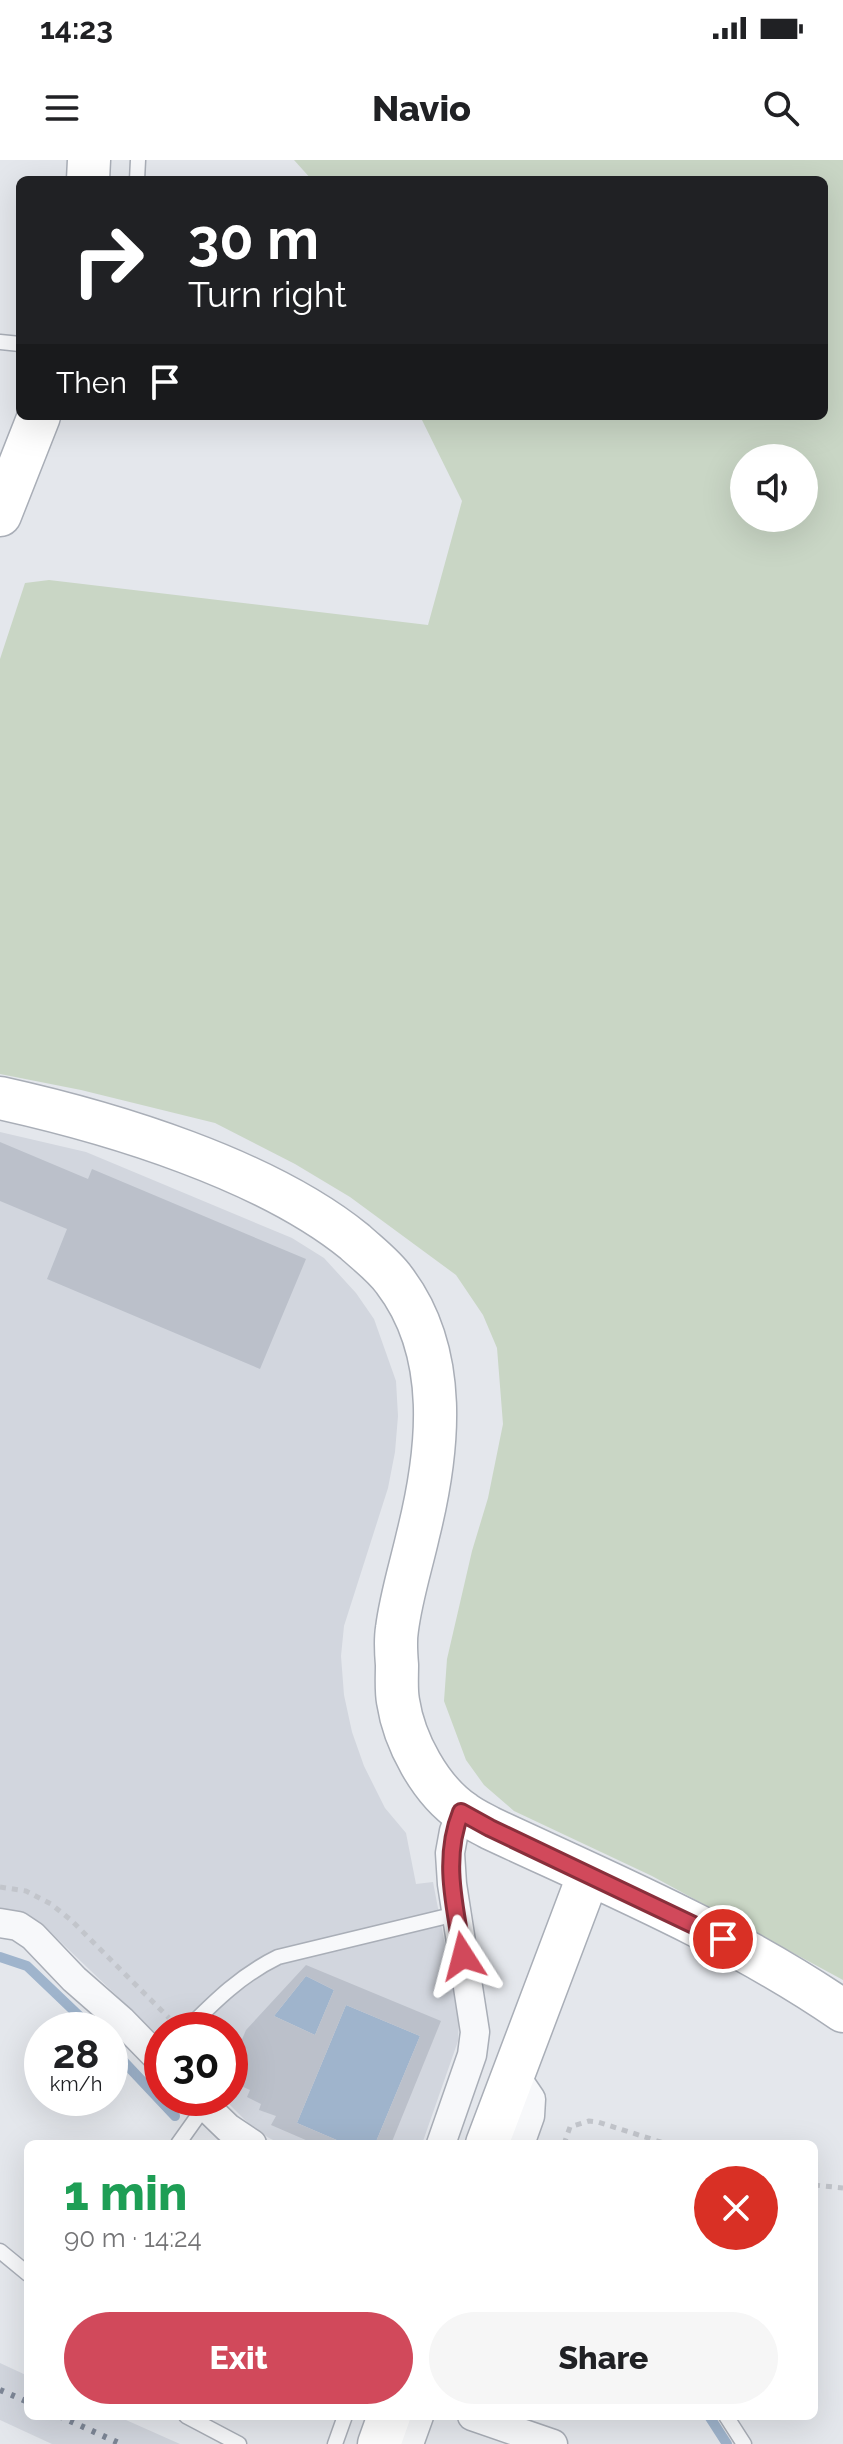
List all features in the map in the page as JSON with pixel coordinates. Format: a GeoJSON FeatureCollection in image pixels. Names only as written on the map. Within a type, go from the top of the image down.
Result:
{"type":"FeatureCollection","features":[{"type":"Feature","properties":{"kind":"street"},"geometry":{"type":"LineString","coordinates":[[0,515],[37,420]]}},
{"type":"Feature","properties":{"kind":"street"},"geometry":{"type":"LineString","coordinates":[[0,1098],[146,1138],[227,1169],[328,1220],[394,1279],[420,1323],[436,1397],[427,1494],[396,1632],[397,1699],[404,1728],[417,1758],[461,1812],[723,1939],[843,2011]]}},
{"type":"Feature","properties":{"kind":"street"},"geometry":{"type":"LineString","coordinates":[[442,2140],[472,2055],[475,2032],[456,1914],[450,1853],[461,1812]]}},
{"type":"Feature","properties":{"kind":"street"},"geometry":{"type":"LineString","coordinates":[[489,2140],[589,1874]]}},
{"type":"Feature","properties":{"kind":"street"},"geometry":{"type":"LineString","coordinates":[[0,1923],[18,1926],[33,1936],[144,2044]]}},
{"type":"Feature","properties":{"kind":"street"},"geometry":{"type":"LineString","coordinates":[[514,2074],[531,2099],[530,2116],[521,2140]]}},
{"type":"Feature","properties":{"kind":"street"},"geometry":{"type":"LineString","coordinates":[[216,2116],[246,2140]]}},
{"type":"Feature","properties":{"kind":"street"},"geometry":{"type":"LineString","coordinates":[[379,2444],[388,2420]]}},
{"type":"Feature","properties":{"kind":"street"},"geometry":{"type":"LineString","coordinates":[[409,2444],[418,2420]]}},
{"type":"Feature","properties":{"kind":"street"},"geometry":{"type":"LineString","coordinates":[[484,2420],[553,2444]]}},
{"type":"Feature","properties":{"kind":"lane"},"geometry":{"type":"LineString","coordinates":[[199,2012],[253,1969],[278,1957],[456,1914]]}},
{"type":"Feature","properties":{"kind":"lane"},"geometry":{"type":"LineString","coordinates":[[180,2140],[193,2116]]}},
{"type":"Feature","properties":{"kind":"lane"},"geometry":{"type":"LineString","coordinates":[[0,2251],[24,2271]]}},
{"type":"Feature","properties":{"kind":"lane"},"geometry":{"type":"LineString","coordinates":[[194,2420],[239,2444]]}},
{"type":"Feature","properties":{"kind":"lane"},"geometry":{"type":"LineString","coordinates":[[335,2444],[344,2420]]}},
{"type":"Feature","properties":{"kind":"lane"},"geometry":{"type":"LineString","coordinates":[[729,2420],[744,2444]]}},
{"type":"Feature","properties":{"kind":"path"},"geometry":{"type":"LineString","coordinates":[[0,1887],[26,1891],[51,1904],[166,2012]]}},
{"type":"Feature","properties":{"kind":"path"},"geometry":{"type":"LineString","coordinates":[[565,2140],[570,2127],[589,2121],[653,2140]]}},
{"type":"Feature","properties":{"kind":"path"},"geometry":{"type":"LineString","coordinates":[[818,2185],[843,2188]]}},
{"type":"Feature","properties":{"kind":"shaded area"},"geometry":{"type":"Polygon","coordinates":[[[0,1132],[86,1152],[292,1238],[324,1258],[356,1293],[374,1319],[396,1381],[398,1416],[395,1452],[388,1488],[344,1626],[341,1656],[344,1695],[364,1766],[385,1808],[406,1833],[416,1884],[433,1882],[459,2018],[458,2041],[423,2140],[269,2138],[241,2116],[248,2116],[248,2012],[144,2012],[144,2022],[44,1926],[29,1917],[0,1909],[0,1132]]]}},
{"type":"Feature","properties":{"kind":"shaded area"},"geometry":{"type":"Polygon","coordinates":[[[0,2363],[24,2374],[24,2420],[126,2420],[180,2444],[52,2444],[0,2420],[0,2363]]]}},
{"type":"Feature","properties":{"kind":"green space"},"geometry":{"type":"Polygon","coordinates":[[[294,160],[843,160],[843,1980],[652,1876],[514,1811],[484,1785],[466,1760],[444,1701],[447,1659],[472,1551],[488,1498],[503,1424],[497,1348],[483,1315],[456,1275],[350,1197],[295,1164],[215,1123],[0,1074],[0,659],[25,583],[49,580],[428,625],[462,501],[422,420],[828,420],[828,176],[308,176],[294,160]]]}},
{"type":"Feature","properties":{"kind":"water"},"geometry":{"type":"Polygon","coordinates":[[[306,1976],[334,1990],[315,2035],[274,2016],[306,1976]]]}},
{"type":"Feature","properties":{"kind":"water"},"geometry":{"type":"Polygon","coordinates":[[[346,2005],[420,2036],[377,2140],[337,2140],[297,2123],[346,2005]]]}},
{"type":"Feature","properties":{"kind":"building"},"geometry":{"type":"Polygon","coordinates":[[[0,1142],[88,1179],[92,1169],[306,1259],[260,1369],[47,1279],[67,1229],[0,1201],[0,1142]]]}},
{"type":"Feature","properties":{"kind":"building"},"geometry":{"type":"Polygon","coordinates":[[[306,1965],[441,2021],[393,2140],[377,2140],[420,2036],[346,2005],[297,2123],[337,2140],[306,2140],[271,2125],[276,2116],[259,2110],[261,2104],[248,2098],[248,2028],[306,1965]],[[306,1976],[274,2016],[315,2035],[334,1990],[306,1976]]]}},
{"type":"Feature","properties":{"kind":"waterway"},"geometry":{"type":"LineString","coordinates":[[0,1957],[27,1966],[75,2012]]}},
{"type":"Feature","properties":{"kind":"waterway"},"geometry":{"type":"LineString","coordinates":[[128,2066],[144,2083]]}},
{"type":"Feature","properties":{"kind":"waterway"},"geometry":{"type":"LineString","coordinates":[[712,2420],[727,2444]]}},
{"type":"Feature","properties":{"kind":"railway"},"geometry":{"type":"LineString","coordinates":[[0,2390],[24,2400]]}},
{"type":"Feature","properties":{"kind":"railway"},"geometry":{"type":"LineString","coordinates":[[68,2420],[121,2444]]}},
{"type":"Feature","properties":{"kind":"route"},"geometry":{"type":"LineString","coordinates":[[463,1956],[450,1853],[461,1812],[723,1939]]}}]}
